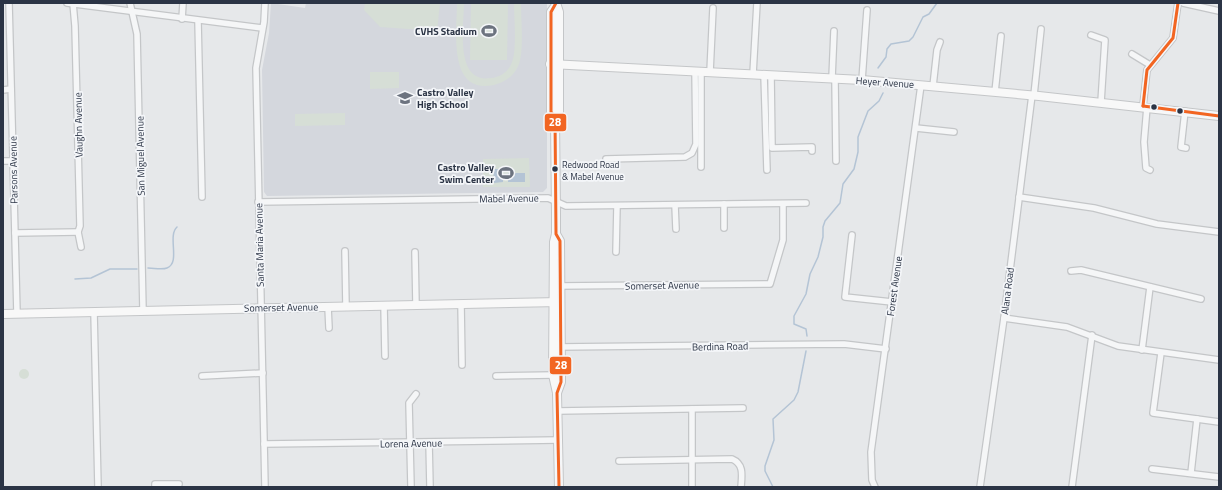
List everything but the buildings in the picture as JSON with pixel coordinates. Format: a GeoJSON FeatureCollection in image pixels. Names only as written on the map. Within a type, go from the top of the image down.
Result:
{"type":"FeatureCollection","features":[{"type":"Feature","properties":{"kind":"street","name":"Parsons Avenue"},"geometry":{"type":"LineString","coordinates":[[9,3],[17,313]]}},
{"type":"Feature","properties":{"kind":"street"},"geometry":{"type":"LineString","coordinates":[[71,3],[182,19],[262,28]]}},
{"type":"Feature","properties":{"kind":"street","name":"Vaughn Avenue"},"geometry":{"type":"LineString","coordinates":[[71,3],[76,26],[80,226],[78,232],[81,247]]}},
{"type":"Feature","properties":{"kind":"street","name":"San Miguel Avenue"},"geometry":{"type":"LineString","coordinates":[[130,3],[137,34],[143,310]]}},
{"type":"Feature","properties":{"kind":"street"},"geometry":{"type":"LineString","coordinates":[[182,19],[183,3]]}},
{"type":"Feature","properties":{"kind":"street","name":"Santa Maria Avenue"},"geometry":{"type":"LineString","coordinates":[[265,3],[256,68],[265,487]]}},
{"type":"Feature","properties":{"kind":"street"},"geometry":{"type":"LineString","coordinates":[[753,74],[757,3]]}},
{"type":"Feature","properties":{"kind":"street"},"geometry":{"type":"LineString","coordinates":[[1150,170],[1146,168],[1144,142],[1146,74],[1150,65],[1173,38],[1178,3]]}},
{"type":"Feature","properties":{"kind":"street"},"geometry":{"type":"LineString","coordinates":[[1182,3],[1219,11]]}},
{"type":"Feature","properties":{"kind":"street"},"geometry":{"type":"LineString","coordinates":[[556,4],[559,12],[555,64],[559,112],[555,117],[556,234],[560,241],[556,302],[557,347],[561,382],[557,393]]}},
{"type":"Feature","properties":{"kind":"street"},"geometry":{"type":"LineString","coordinates":[[710,72],[713,8]]}},
{"type":"Feature","properties":{"kind":"street"},"geometry":{"type":"LineString","coordinates":[[862,80],[867,10]]}},
{"type":"Feature","properties":{"kind":"street"},"geometry":{"type":"LineString","coordinates":[[3,15],[10,15]]}},
{"type":"Feature","properties":{"kind":"street"},"geometry":{"type":"LineString","coordinates":[[705,21],[720,20]]}},
{"type":"Feature","properties":{"kind":"street"},"geometry":{"type":"LineString","coordinates":[[198,21],[202,197]]}},
{"type":"Feature","properties":{"kind":"street","name":"Alana Road"},"geometry":{"type":"LineString","coordinates":[[980,487],[1004,318],[1018,197],[1041,29]]}},
{"type":"Feature","properties":{"kind":"street"},"geometry":{"type":"LineString","coordinates":[[834,30],[836,161]]}},
{"type":"Feature","properties":{"kind":"street"},"geometry":{"type":"LineString","coordinates":[[1091,34],[1105,40],[1101,102]]}},
{"type":"Feature","properties":{"kind":"street"},"geometry":{"type":"LineString","coordinates":[[995,92],[1001,36]]}},
{"type":"Feature","properties":{"kind":"street"},"geometry":{"type":"LineString","coordinates":[[933,86],[937,50],[940,42]]}},
{"type":"Feature","properties":{"kind":"street"},"geometry":{"type":"LineString","coordinates":[[1132,54],[1150,65]]}},
{"type":"Feature","properties":{"kind":"street","name":"Heyer Avenue"},"geometry":{"type":"LineString","coordinates":[[555,64],[862,80],[1033,95],[1219,116]]}},
{"type":"Feature","properties":{"kind":"street"},"geometry":{"type":"LineString","coordinates":[[606,159],[685,157],[692,153],[696,144],[698,71]]}},
{"type":"Feature","properties":{"kind":"street"},"geometry":{"type":"LineString","coordinates":[[698,71],[701,164],[709,160]]}},
{"type":"Feature","properties":{"kind":"street"},"geometry":{"type":"LineString","coordinates":[[768,75],[772,148],[812,147],[812,151]]}},
{"type":"Feature","properties":{"kind":"street"},"geometry":{"type":"LineString","coordinates":[[767,170],[768,75]]}},
{"type":"Feature","properties":{"kind":"street","name":"Forest Avenue"},"geometry":{"type":"LineString","coordinates":[[875,487],[872,480],[871,452],[921,85]]}},
{"type":"Feature","properties":{"kind":"street"},"geometry":{"type":"LineString","coordinates":[[3,90],[11,89]]}},
{"type":"Feature","properties":{"kind":"street"},"geometry":{"type":"LineString","coordinates":[[1185,111],[1181,147],[1186,148]]}},
{"type":"Feature","properties":{"kind":"street"},"geometry":{"type":"LineString","coordinates":[[916,128],[954,132]]}},
{"type":"Feature","properties":{"kind":"street"},"geometry":{"type":"LineString","coordinates":[[3,161],[13,161]]}},
{"type":"Feature","properties":{"kind":"street"},"geometry":{"type":"LineString","coordinates":[[1018,197],[1094,208],[1157,224],[1219,232]]}},
{"type":"Feature","properties":{"kind":"street","name":"Mabel Avenue"},"geometry":{"type":"LineString","coordinates":[[258,202],[546,198],[566,206],[806,203]]}},
{"type":"Feature","properties":{"kind":"street"},"geometry":{"type":"LineString","coordinates":[[724,204],[724,228]]}},
{"type":"Feature","properties":{"kind":"street","name":"Somerset Avenue"},"geometry":{"type":"LineString","coordinates":[[557,286],[770,284],[783,240],[783,204]]}},
{"type":"Feature","properties":{"kind":"street"},"geometry":{"type":"LineString","coordinates":[[675,205],[676,229]]}},
{"type":"Feature","properties":{"kind":"street"},"geometry":{"type":"LineString","coordinates":[[616,252],[617,206]]}},
{"type":"Feature","properties":{"kind":"street"},"geometry":{"type":"LineString","coordinates":[[15,233],[78,232]]}},
{"type":"Feature","properties":{"kind":"street"},"geometry":{"type":"LineString","coordinates":[[852,235],[845,297],[892,302]]}},
{"type":"Feature","properties":{"kind":"street"},"geometry":{"type":"LineString","coordinates":[[346,251],[346,306]]}},
{"type":"Feature","properties":{"kind":"street"},"geometry":{"type":"LineString","coordinates":[[415,252],[416,304]]}},
{"type":"Feature","properties":{"kind":"street"},"geometry":{"type":"LineString","coordinates":[[1071,271],[1081,270],[1201,299]]}},
{"type":"Feature","properties":{"kind":"street"},"geometry":{"type":"LineString","coordinates":[[1142,350],[1150,287]]}},
{"type":"Feature","properties":{"kind":"street","name":"Somerset Avenue"},"geometry":{"type":"LineString","coordinates":[[3,314],[556,302]]}},
{"type":"Feature","properties":{"kind":"street"},"geometry":{"type":"LineString","coordinates":[[461,304],[462,365]]}},
{"type":"Feature","properties":{"kind":"street"},"geometry":{"type":"LineString","coordinates":[[384,305],[385,356]]}},
{"type":"Feature","properties":{"kind":"street"},"geometry":{"type":"LineString","coordinates":[[328,307],[329,328]]}},
{"type":"Feature","properties":{"kind":"street"},"geometry":{"type":"LineString","coordinates":[[94,312],[98,487]]}},
{"type":"Feature","properties":{"kind":"street"},"geometry":{"type":"LineString","coordinates":[[1004,318],[1054,324],[1092,335],[1118,346],[1219,360]]}},
{"type":"Feature","properties":{"kind":"street"},"geometry":{"type":"LineString","coordinates":[[1072,487],[1092,335]]}},
{"type":"Feature","properties":{"kind":"street","name":"Berdina Road"},"geometry":{"type":"LineString","coordinates":[[557,347],[844,344],[886,349]]}},
{"type":"Feature","properties":{"kind":"street"},"geometry":{"type":"LineString","coordinates":[[557,347],[553,375],[557,393],[558,411],[559,487]]}},
{"type":"Feature","properties":{"kind":"street"},"geometry":{"type":"LineString","coordinates":[[1161,353],[1153,414],[1219,422]]}},
{"type":"Feature","properties":{"kind":"street"},"geometry":{"type":"LineString","coordinates":[[202,376],[263,374]]}},
{"type":"Feature","properties":{"kind":"street"},"geometry":{"type":"LineString","coordinates":[[496,376],[553,375]]}},
{"type":"Feature","properties":{"kind":"street"},"geometry":{"type":"LineString","coordinates":[[411,486],[409,403],[416,394]]}},
{"type":"Feature","properties":{"kind":"street"},"geometry":{"type":"LineString","coordinates":[[558,411],[743,408]]}},
{"type":"Feature","properties":{"kind":"street"},"geometry":{"type":"LineString","coordinates":[[692,409],[692,487]]}},
{"type":"Feature","properties":{"kind":"street"},"geometry":{"type":"LineString","coordinates":[[1191,473],[1197,419]]}},
{"type":"Feature","properties":{"kind":"street","name":"Lorena Avenue"},"geometry":{"type":"LineString","coordinates":[[264,444],[558,440]]}},
{"type":"Feature","properties":{"kind":"street"},"geometry":{"type":"LineString","coordinates":[[429,442],[430,487]]}},
{"type":"Feature","properties":{"kind":"street"},"geometry":{"type":"LineString","coordinates":[[619,461],[732,459],[738,461],[741,466],[741,487]]}},
{"type":"Feature","properties":{"kind":"street"},"geometry":{"type":"LineString","coordinates":[[1152,469],[1219,477]]}},
{"type":"Feature","properties":{"kind":"street"},"geometry":{"type":"LineString","coordinates":[[155,486],[179,484]]}},
{"type":"Feature","properties":{"kind":"shaded area","name":"Castro Valley High School"},"geometry":{"type":"Polygon","coordinates":[[[271,3],[305,8],[306,3],[547,3],[547,188],[543,192],[267,196],[264,192],[262,70],[269,33],[271,3]]]}},
{"type":"Feature","properties":{"kind":"shaded area"},"geometry":{"type":"Polygon","coordinates":[[[365,3],[440,3],[437,31],[380,27],[364,10],[365,3]]]}},
{"type":"Feature","properties":{"kind":"shaded area"},"geometry":{"type":"Polygon","coordinates":[[[457,3],[464,3],[463,38],[466,63],[471,72],[479,77],[491,78],[504,73],[512,62],[515,41],[514,3],[521,3],[521,57],[515,72],[506,80],[494,85],[479,85],[468,80],[462,71],[456,43],[457,3]]]}},
{"type":"Feature","properties":{"kind":"shaded area","name":"CVHS Stadium"},"geometry":{"type":"Polygon","coordinates":[[[471,3],[508,3],[507,60],[470,60],[471,3]]]}},
{"type":"Feature","properties":{"kind":"shaded area"},"geometry":{"type":"Polygon","coordinates":[[[370,72],[399,72],[399,88],[370,89],[370,72]]]}},
{"type":"Feature","properties":{"kind":"shaded area"},"geometry":{"type":"Polygon","coordinates":[[[345,113],[345,125],[295,126],[295,114],[345,113]]]}},
{"type":"Feature","properties":{"kind":"shaded area","name":"Castro Valley Swim Center"},"geometry":{"type":"Polygon","coordinates":[[[529,158],[530,187],[483,187],[483,159],[529,158]]]}},
{"type":"Feature","properties":{"kind":"shaded area"},"geometry":{"type":"Polygon","coordinates":[[[22,369],[26,369],[28,370],[28,378],[22,379],[19,376],[19,372],[22,369]]]}},
{"type":"Feature","properties":{"kind":"water"},"geometry":{"type":"Polygon","coordinates":[[[493,169],[503,169],[503,182],[494,183],[493,169]]]}},
{"type":"Feature","properties":{"kind":"water"},"geometry":{"type":"Polygon","coordinates":[[[508,173],[525,173],[525,182],[508,182],[508,173]]]}},
{"type":"Feature","properties":{"kind":"waterway"},"geometry":{"type":"LineString","coordinates":[[878,68],[886,57],[887,49],[891,44],[909,41],[913,37],[923,17],[929,14],[937,3]]}},
{"type":"Feature","properties":{"kind":"waterway"},"geometry":{"type":"LineString","coordinates":[[807,336],[806,329],[794,324],[794,316],[806,294],[810,274],[818,257],[825,221],[840,203],[843,184],[854,169],[858,152],[858,137],[868,111],[879,101],[883,93]]}},
{"type":"Feature","properties":{"kind":"waterway"},"geometry":{"type":"LineString","coordinates":[[148,268],[165,269],[171,265],[174,255],[173,236],[177,227]]}},
{"type":"Feature","properties":{"kind":"waterway"},"geometry":{"type":"LineString","coordinates":[[75,279],[91,278],[110,269],[137,269]]}},
{"type":"Feature","properties":{"kind":"waterway"},"geometry":{"type":"LineString","coordinates":[[773,487],[765,471],[765,466],[774,440],[773,419],[794,400],[798,392],[806,351]]}},
{"type":"Feature","properties":{"kind":"transit line","name":"28"},"geometry":{"type":"LineString","coordinates":[[556,3],[551,12],[551,112],[555,117],[556,234],[560,241],[561,382],[557,393],[559,487]]}},
{"type":"Feature","properties":{"kind":"transit line","name":"28"},"geometry":{"type":"LineString","coordinates":[[1143,106],[1147,70],[1173,38],[1178,3]]}},
{"type":"Feature","properties":{"kind":"transit line","name":"28"},"geometry":{"type":"LineString","coordinates":[[1143,106],[1219,116]]}},
{"type":"Feature","properties":{"kind":"place","name":"CVHS Stadium"},"geometry":{"type":"Point","coordinates":[489,31]}},
{"type":"Feature","properties":{"kind":"place","name":"Castro Valley High School"},"geometry":{"type":"Point","coordinates":[405,98]}},
{"type":"Feature","properties":{"kind":"place","name":"Redwood Road & Mabel Avenue"},"geometry":{"type":"Point","coordinates":[555,169]}},
{"type":"Feature","properties":{"kind":"place","name":"Castro Valley Swim Center"},"geometry":{"type":"Point","coordinates":[506,173]}}]}
